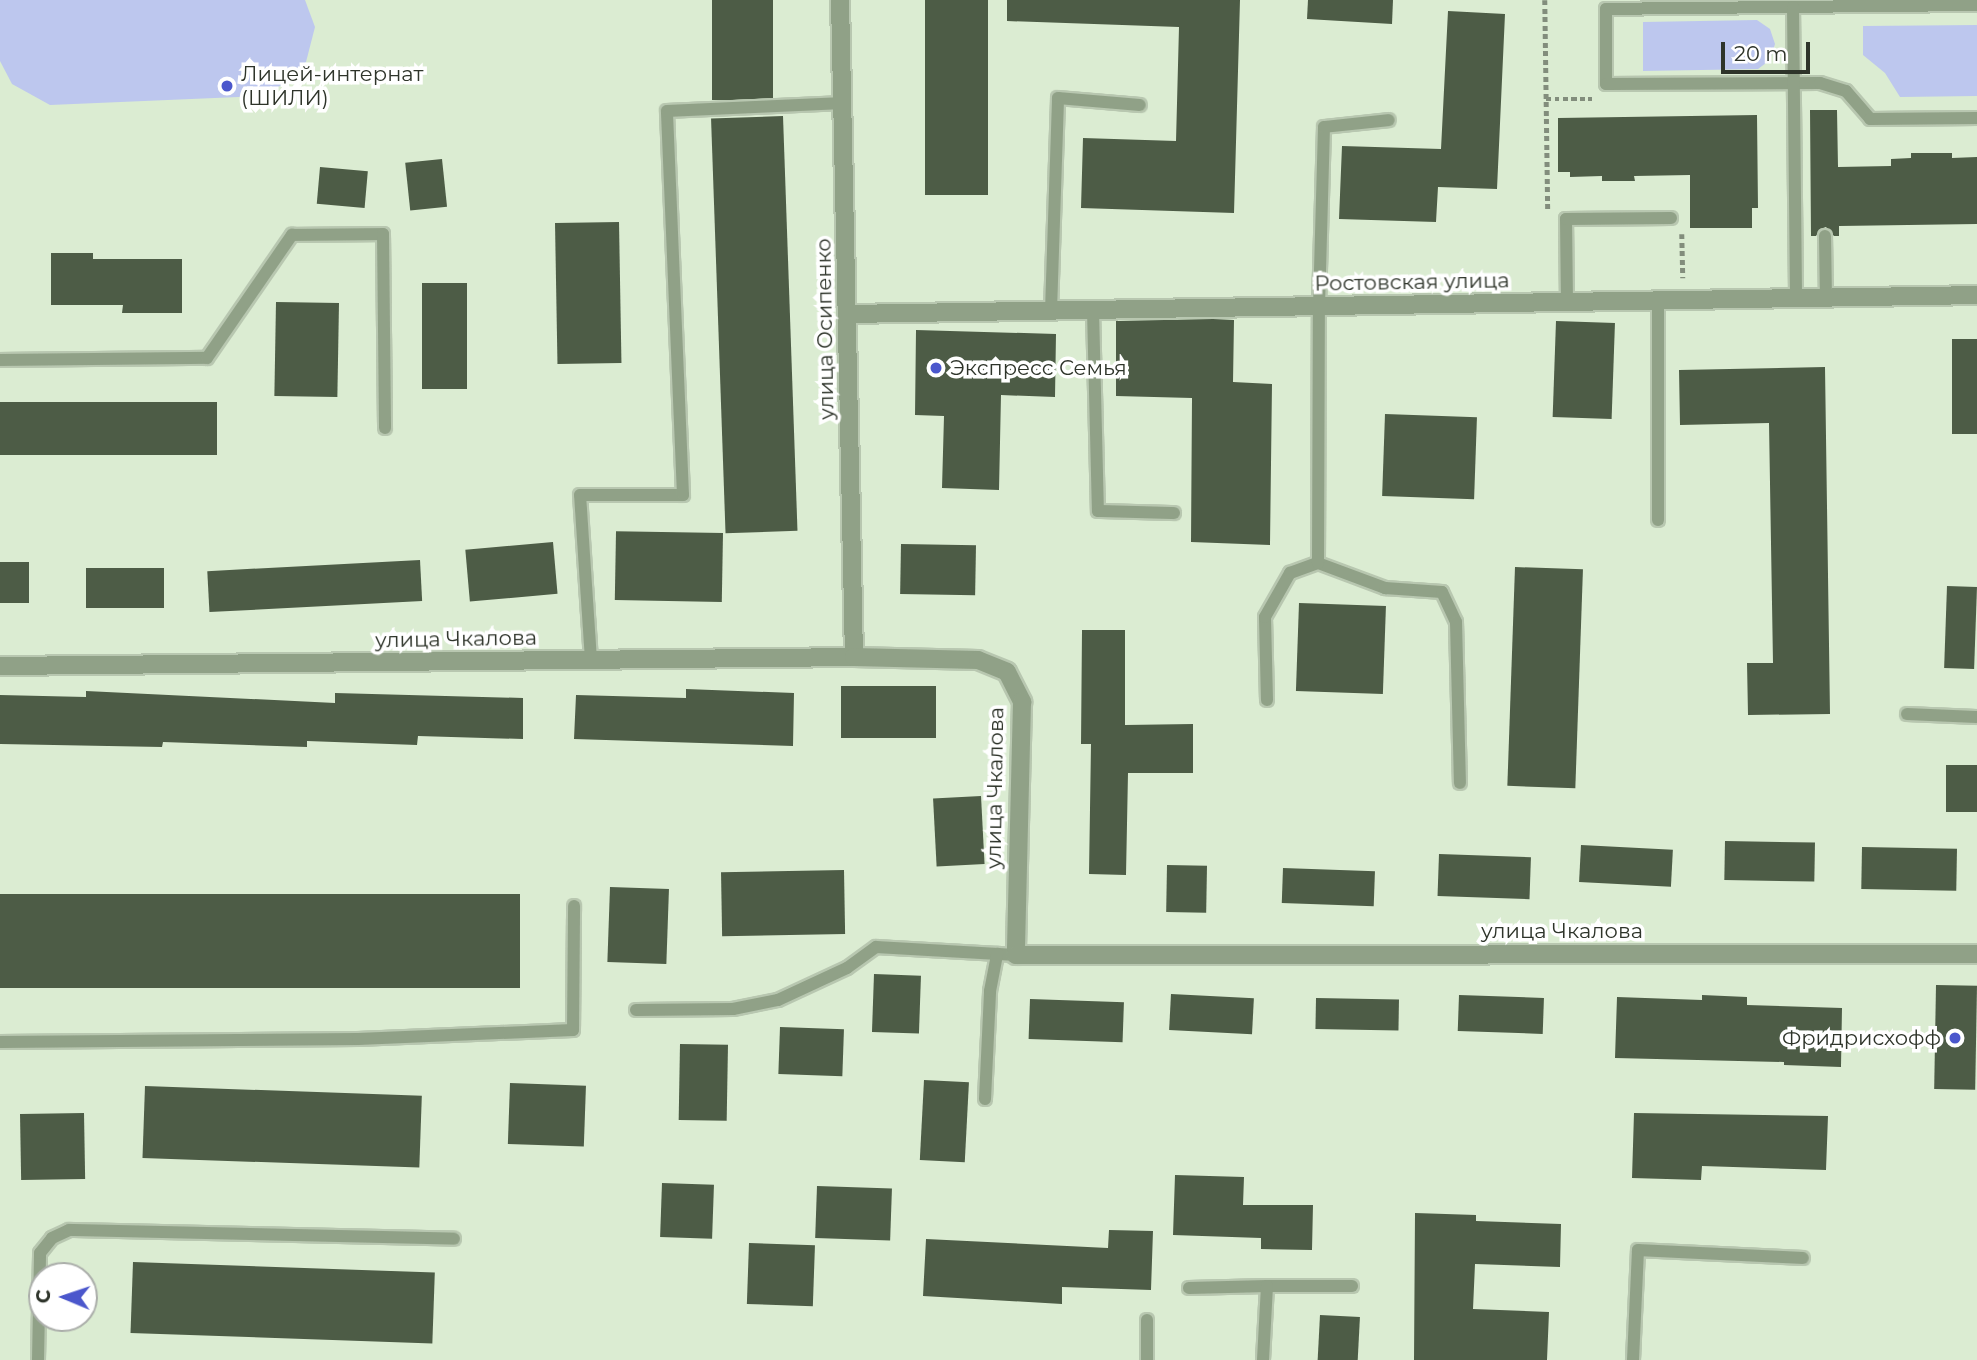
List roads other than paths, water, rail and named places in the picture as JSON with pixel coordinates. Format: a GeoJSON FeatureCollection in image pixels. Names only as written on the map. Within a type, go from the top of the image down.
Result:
{"type":"FeatureCollection","features":[{"type":"Feature","properties":{"kind":"street","name":"улица Осипенко"},"geometry":{"type":"LineString","coordinates":[[841,0],[854,657]]}},
{"type":"Feature","properties":{"kind":"street","name":"Ростовская улица"},"geometry":{"type":"LineString","coordinates":[[848,314],[1977,295]]}},
{"type":"Feature","properties":{"kind":"street","name":"улица Чкалова"},"geometry":{"type":"LineString","coordinates":[[0,666],[854,657],[978,660],[1007,672],[1022,702],[1016,955],[1977,954]]}},
{"type":"Feature","properties":{"kind":"lane"},"geometry":{"type":"LineString","coordinates":[[1977,5],[1606,9],[1606,84],[1820,83],[1846,91],[1870,119],[1977,118]]}},
{"type":"Feature","properties":{"kind":"lane"},"geometry":{"type":"LineString","coordinates":[[1793,7],[1796,298]]}},
{"type":"Feature","properties":{"kind":"lane"},"geometry":{"type":"LineString","coordinates":[[1051,310],[1058,98],[1140,104]]}},
{"type":"Feature","properties":{"kind":"lane"},"geometry":{"type":"LineString","coordinates":[[591,660],[580,495],[683,495],[667,111],[843,103]]}},
{"type":"Feature","properties":{"kind":"lane"},"geometry":{"type":"LineString","coordinates":[[1318,563],[1319,306],[1324,127],[1389,120]]}},
{"type":"Feature","properties":{"kind":"lane"},"geometry":{"type":"LineString","coordinates":[[1567,302],[1566,219],[1671,218]]}},
{"type":"Feature","properties":{"kind":"lane"},"geometry":{"type":"LineString","coordinates":[[0,360],[206,358],[292,235],[383,234],[385,428]]}},
{"type":"Feature","properties":{"kind":"lane"},"geometry":{"type":"LineString","coordinates":[[1825,236],[1826,297]]}},
{"type":"Feature","properties":{"kind":"lane"},"geometry":{"type":"LineString","coordinates":[[1658,300],[1658,520]]}},
{"type":"Feature","properties":{"kind":"lane"},"geometry":{"type":"LineString","coordinates":[[1093,310],[1098,512],[1174,513]]}},
{"type":"Feature","properties":{"kind":"lane"},"geometry":{"type":"LineString","coordinates":[[1267,700],[1265,617],[1290,573],[1318,563],[1385,587],[1441,592],[1455,622],[1460,783]]}},
{"type":"Feature","properties":{"kind":"lane"},"geometry":{"type":"LineString","coordinates":[[1907,714],[1977,717]]}},
{"type":"Feature","properties":{"kind":"lane"},"geometry":{"type":"LineString","coordinates":[[0,1042],[358,1039],[573,1030],[574,906]]}},
{"type":"Feature","properties":{"kind":"lane"},"geometry":{"type":"LineString","coordinates":[[636,1010],[733,1009],[778,1000],[847,968],[876,947],[1016,955]]}},
{"type":"Feature","properties":{"kind":"lane"},"geometry":{"type":"LineString","coordinates":[[985,1099],[990,990],[997,954]]}},
{"type":"Feature","properties":{"kind":"lane"},"geometry":{"type":"LineString","coordinates":[[38,1360],[40,1252],[52,1238],[69,1230],[454,1239]]}},
{"type":"Feature","properties":{"kind":"lane"},"geometry":{"type":"LineString","coordinates":[[1633,1360],[1638,1250],[1803,1258]]}},
{"type":"Feature","properties":{"kind":"lane"},"geometry":{"type":"LineString","coordinates":[[1264,1360],[1267,1286]]}},
{"type":"Feature","properties":{"kind":"lane"},"geometry":{"type":"LineString","coordinates":[[1189,1288],[1352,1286]]}},
{"type":"Feature","properties":{"kind":"lane"},"geometry":{"type":"LineString","coordinates":[[1147,1320],[1147,1360]]}},
{"type":"Feature","properties":{"kind":"place","name":"Лицей-интернат (ШИЛИ)"},"geometry":{"type":"Point","coordinates":[227,86]}},
{"type":"Feature","properties":{"kind":"place","name":"Экспресс Семья"},"geometry":{"type":"Point","coordinates":[936,368]}},
{"type":"Feature","properties":{"kind":"place","name":"Фридрисхофф"},"geometry":{"type":"Point","coordinates":[1955,1038]}}]}
